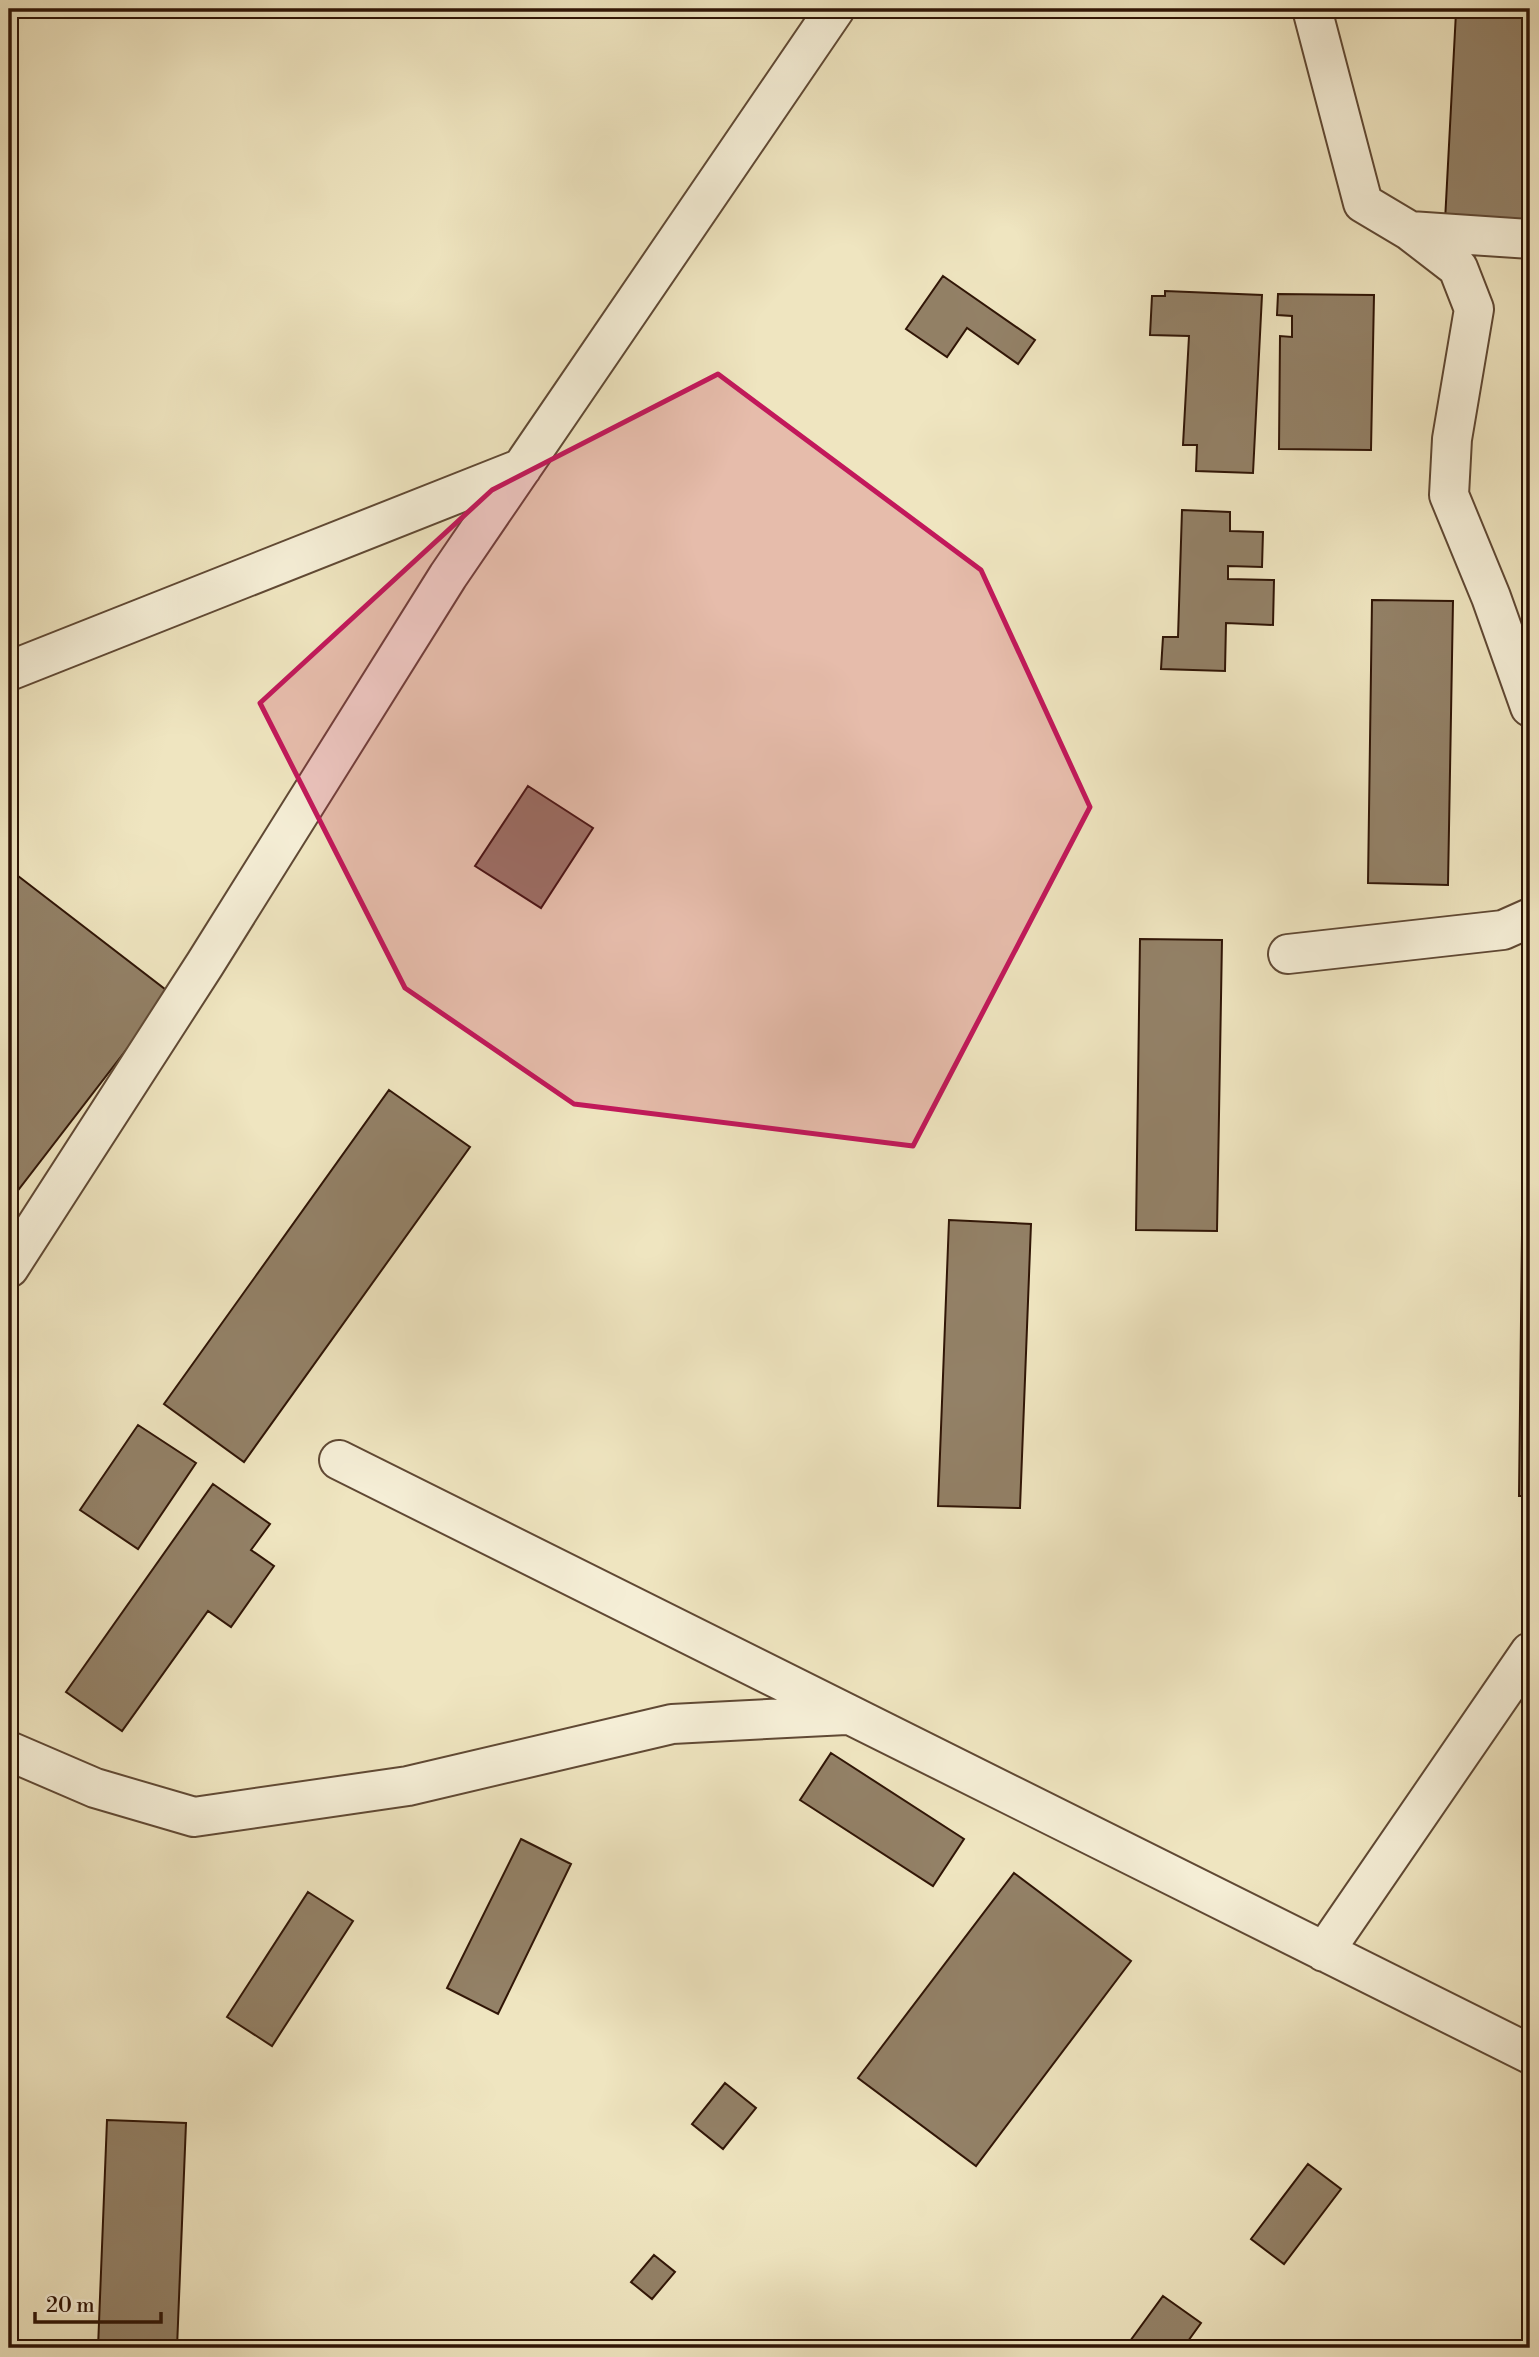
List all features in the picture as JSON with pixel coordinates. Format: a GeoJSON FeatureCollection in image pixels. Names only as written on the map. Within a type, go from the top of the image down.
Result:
{"type":"FeatureCollection","features":[{"type":"Feature","properties":{"kind":"street"},"geometry":{"type":"LineString","coordinates":[[9,1268],[205,964],[448,576],[835,9]]}},
{"type":"Feature","properties":{"kind":"street"},"geometry":{"type":"LineString","coordinates":[[1312,9],[1363,203],[1410,231],[1458,268],[1475,309],[1452,439],[1449,495],[1491,597],[1530,707]]}},
{"type":"Feature","properties":{"kind":"street"},"geometry":{"type":"LineString","coordinates":[[1410,231],[1530,239]]}},
{"type":"Feature","properties":{"kind":"street"},"geometry":{"type":"LineString","coordinates":[[9,671],[522,468]]}},
{"type":"Feature","properties":{"kind":"street"},"geometry":{"type":"LineString","coordinates":[[1288,954],[1503,930],[1530,918]]}},
{"type":"Feature","properties":{"kind":"street"},"geometry":{"type":"LineString","coordinates":[[339,1460],[1530,2054]]}},
{"type":"Feature","properties":{"kind":"street"},"geometry":{"type":"LineString","coordinates":[[1324,1952],[1530,1652]]}},
{"type":"Feature","properties":{"kind":"street"},"geometry":{"type":"LineString","coordinates":[[9,1751],[95,1788],[194,1817],[408,1786],[672,1724],[850,1715]]}},
{"type":"Feature","properties":{"kind":"highlighted area"},"geometry":{"type":"Polygon","coordinates":[[[718,374],[981,570],[1090,807],[913,1146],[574,1104],[405,988],[260,703],[492,490],[718,374]]]}},
{"type":"Feature","properties":{"kind":"building"},"geometry":{"type":"Polygon","coordinates":[[[1456,12],[1530,16],[1530,245],[1444,240],[1456,12]]]}},
{"type":"Feature","properties":{"kind":"building"},"geometry":{"type":"Polygon","coordinates":[[[943,276],[1035,340],[1018,364],[967,328],[947,357],[906,329],[943,276]]]}},
{"type":"Feature","properties":{"kind":"building"},"geometry":{"type":"Polygon","coordinates":[[[1165,291],[1262,295],[1253,473],[1196,471],[1197,445],[1183,445],[1189,336],[1150,335],[1152,296],[1165,296],[1165,291]]]}},
{"type":"Feature","properties":{"kind":"building"},"geometry":{"type":"Polygon","coordinates":[[[1278,294],[1374,295],[1371,450],[1279,449],[1280,336],[1292,337],[1292,316],[1277,315],[1278,294]]]}},
{"type":"Feature","properties":{"kind":"building"},"geometry":{"type":"Polygon","coordinates":[[[1182,510],[1230,512],[1230,531],[1263,532],[1262,567],[1228,566],[1228,579],[1274,580],[1273,625],[1226,623],[1225,671],[1161,669],[1163,637],[1178,637],[1182,510]]]}},
{"type":"Feature","properties":{"kind":"building"},"geometry":{"type":"Polygon","coordinates":[[[1372,600],[1453,601],[1448,885],[1368,883],[1372,600]]]}},
{"type":"Feature","properties":{"kind":"building"},"geometry":{"type":"Polygon","coordinates":[[[528,786],[593,828],[541,908],[475,866],[528,786]]]}},
{"type":"Feature","properties":{"kind":"building"},"geometry":{"type":"Polygon","coordinates":[[[9,869],[170,993],[9,1202],[9,869]]]}},
{"type":"Feature","properties":{"kind":"building"},"geometry":{"type":"Polygon","coordinates":[[[1140,939],[1222,940],[1217,1231],[1136,1230],[1140,939]]]}},
{"type":"Feature","properties":{"kind":"building"},"geometry":{"type":"Polygon","coordinates":[[[389,1090],[470,1147],[244,1462],[164,1404],[389,1090]]]}},
{"type":"Feature","properties":{"kind":"building"},"geometry":{"type":"Polygon","coordinates":[[[949,1220],[1031,1224],[1020,1508],[938,1506],[949,1220]]]}},
{"type":"Feature","properties":{"kind":"building"},"geometry":{"type":"Polygon","coordinates":[[[1522,1234],[1530,1235],[1530,1496],[1519,1496],[1522,1234]]]}},
{"type":"Feature","properties":{"kind":"building"},"geometry":{"type":"Polygon","coordinates":[[[138,1425],[196,1463],[138,1549],[80,1510],[138,1425]]]}},
{"type":"Feature","properties":{"kind":"building"},"geometry":{"type":"Polygon","coordinates":[[[213,1484],[270,1524],[251,1550],[274,1566],[231,1627],[208,1611],[122,1731],[66,1692],[213,1484]]]}},
{"type":"Feature","properties":{"kind":"building"},"geometry":{"type":"Polygon","coordinates":[[[831,1753],[964,1839],[933,1886],[800,1800],[831,1753]]]}},
{"type":"Feature","properties":{"kind":"building"},"geometry":{"type":"Polygon","coordinates":[[[521,1839],[571,1864],[498,2014],[447,1988],[521,1839]]]}},
{"type":"Feature","properties":{"kind":"building"},"geometry":{"type":"Polygon","coordinates":[[[1014,1873],[1131,1961],[976,2166],[858,2078],[1014,1873]]]}},
{"type":"Feature","properties":{"kind":"building"},"geometry":{"type":"Polygon","coordinates":[[[308,1892],[353,1921],[272,2046],[227,2017],[308,1892]]]}},
{"type":"Feature","properties":{"kind":"building"},"geometry":{"type":"Polygon","coordinates":[[[725,2083],[756,2108],[723,2149],[692,2124],[725,2083]]]}},
{"type":"Feature","properties":{"kind":"building"},"geometry":{"type":"Polygon","coordinates":[[[107,2120],[186,2123],[177,2348],[98,2348],[107,2120]]]}},
{"type":"Feature","properties":{"kind":"building"},"geometry":{"type":"Polygon","coordinates":[[[1308,2164],[1341,2189],[1284,2264],[1251,2239],[1308,2164]]]}},
{"type":"Feature","properties":{"kind":"building"},"geometry":{"type":"Polygon","coordinates":[[[654,2255],[675,2272],[652,2299],[631,2282],[654,2255]]]}},
{"type":"Feature","properties":{"kind":"building"},"geometry":{"type":"Polygon","coordinates":[[[1163,2296],[1201,2323],[1183,2348],[1125,2348],[1163,2296]]]}}]}
